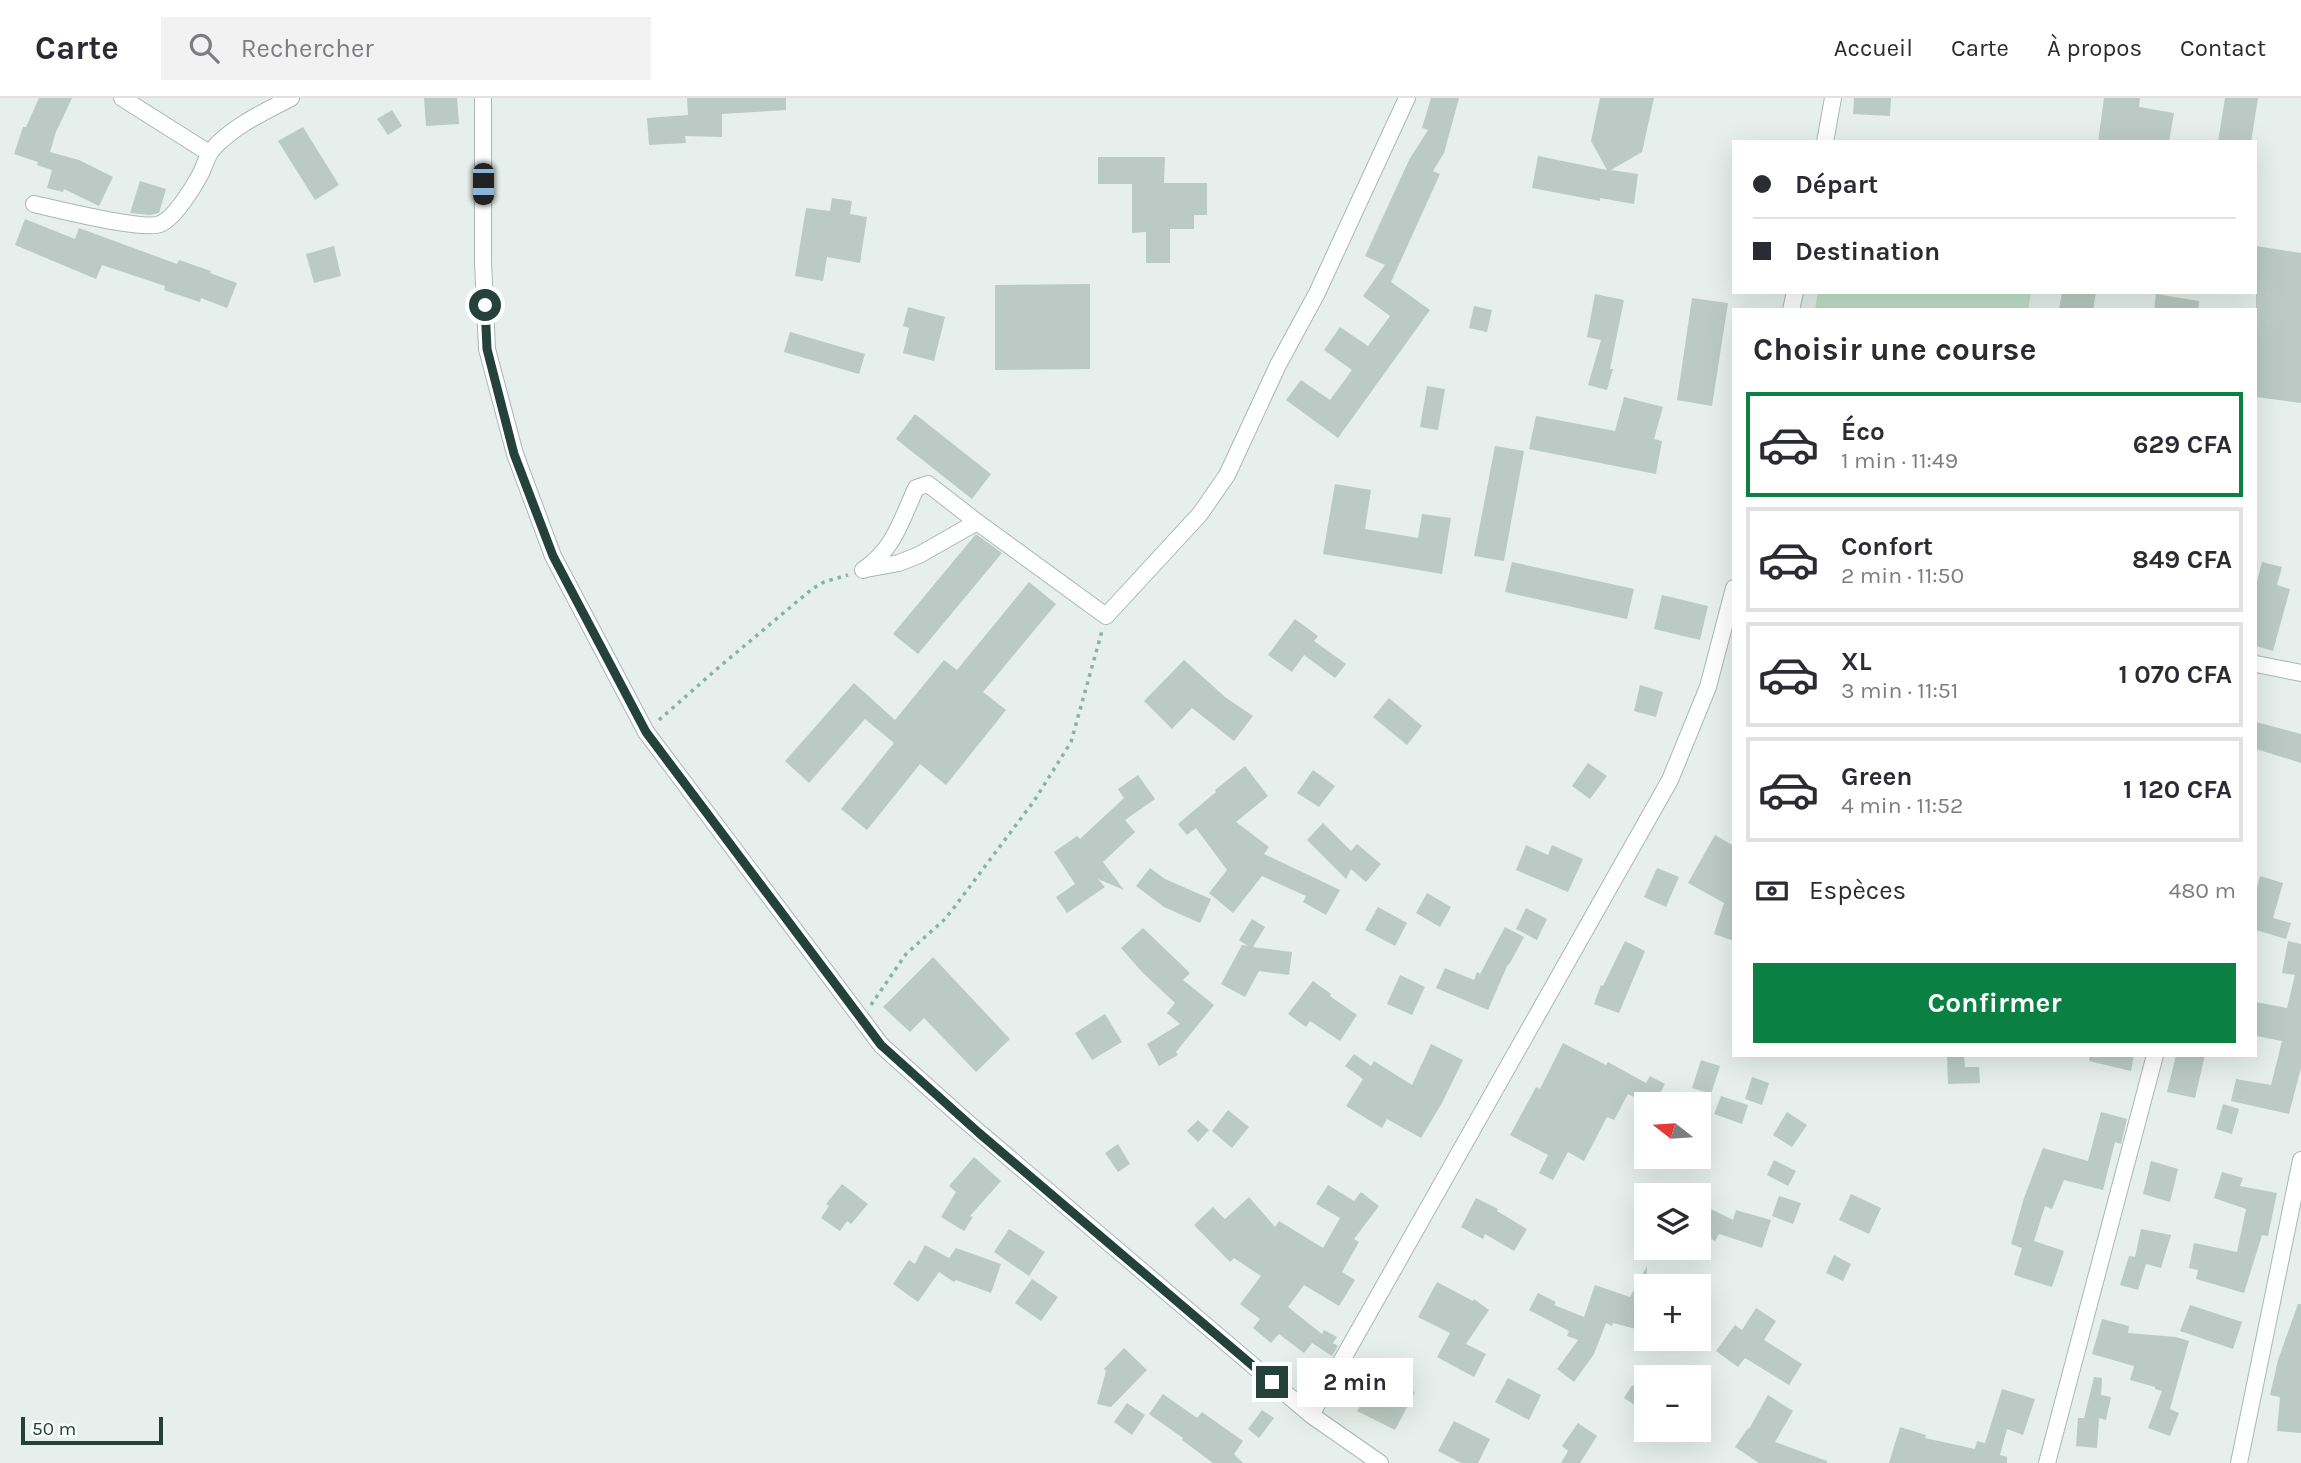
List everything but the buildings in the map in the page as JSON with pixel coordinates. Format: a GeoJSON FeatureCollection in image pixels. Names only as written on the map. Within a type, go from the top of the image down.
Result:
{"type":"FeatureCollection","features":[{"type":"Feature","properties":{"kind":"street"},"geometry":{"type":"LineString","coordinates":[[122,98],[209,153]]}},
{"type":"Feature","properties":{"kind":"street"},"geometry":{"type":"LineString","coordinates":[[34,204],[106,219],[158,226],[171,218],[201,174],[209,153],[235,131],[291,98]]}},
{"type":"Feature","properties":{"kind":"street"},"geometry":{"type":"LineString","coordinates":[[483,98],[483,262],[487,349],[514,454],[553,556],[646,732],[881,1045],[960,1116],[1311,1415],[1380,1463]]}},
{"type":"Feature","properties":{"kind":"street"},"geometry":{"type":"LineString","coordinates":[[863,570],[889,547],[916,488],[923,484],[934,486],[977,522],[1106,616],[1200,514],[1227,475],[1278,365],[1317,293],[1407,98]]}},
{"type":"Feature","properties":{"kind":"street"},"geometry":{"type":"LineString","coordinates":[[1825,140],[1833,98]]}},
{"type":"Feature","properties":{"kind":"street"},"geometry":{"type":"LineString","coordinates":[[863,570],[899,563],[919,555],[977,522]]}},
{"type":"Feature","properties":{"kind":"street"},"geometry":{"type":"LineString","coordinates":[[1311,1415],[1670,779],[1708,687],[1732,596]]}},
{"type":"Feature","properties":{"kind":"street"},"geometry":{"type":"LineString","coordinates":[[2257,664],[2301,673]]}},
{"type":"Feature","properties":{"kind":"street"},"geometry":{"type":"LineString","coordinates":[[2048,1463],[2154,1057]]}},
{"type":"Feature","properties":{"kind":"street"},"geometry":{"type":"LineString","coordinates":[[2239,1463],[2301,1160]]}},
{"type":"Feature","properties":{"kind":"path"},"geometry":{"type":"LineString","coordinates":[[646,732],[812,589],[824,582],[863,570]]}},
{"type":"Feature","properties":{"kind":"path"},"geometry":{"type":"LineString","coordinates":[[863,1019],[906,954],[944,920],[1050,778],[1071,742],[1080,716],[1106,616]]}},
{"type":"Feature","properties":{"kind":"green space"},"geometry":{"type":"Polygon","coordinates":[[[1818,294],[2031,294],[2028,308],[1815,308],[1818,294]]]}},
{"type":"Feature","properties":{"kind":"route"},"geometry":{"type":"LineString","coordinates":[[485,305],[487,349],[514,454],[553,556],[637,719],[692,795],[881,1045],[979,1133],[1272,1382]]}}]}
